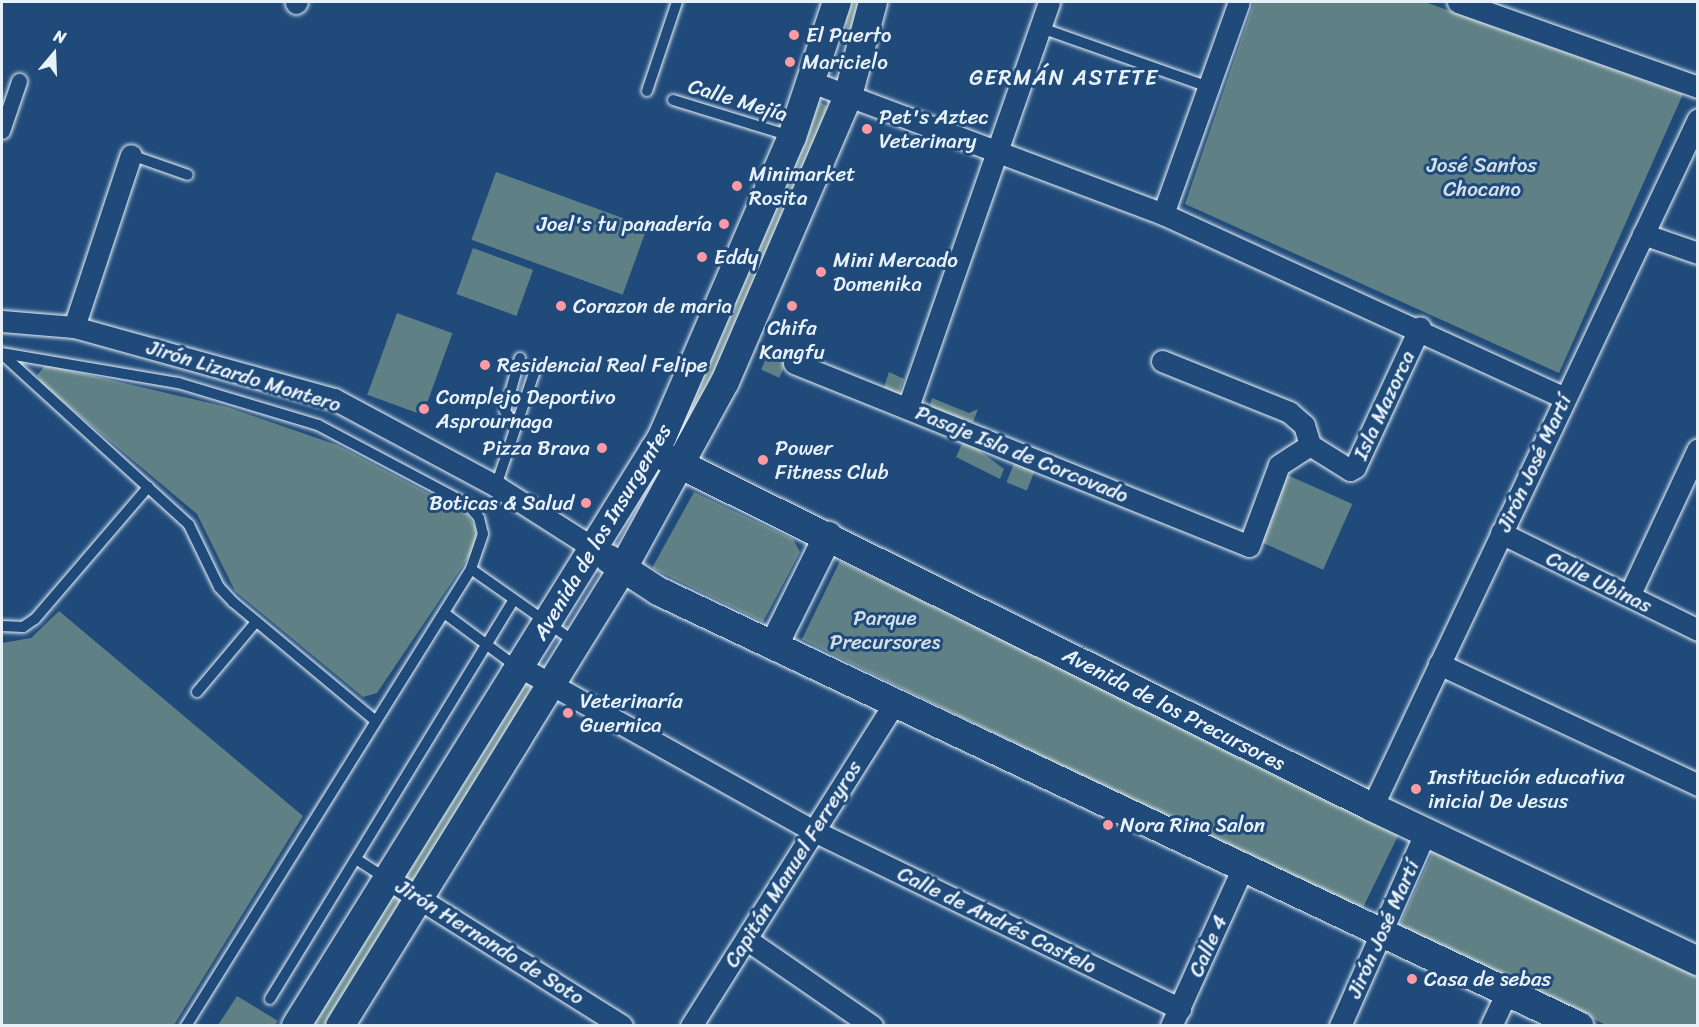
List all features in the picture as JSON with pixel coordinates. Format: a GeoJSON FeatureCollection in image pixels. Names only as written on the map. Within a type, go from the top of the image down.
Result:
{"type":"FeatureCollection","features":[{"type":"Feature","properties":{"kind":"main road","name":"Avenida de los Insurgentes"},"geometry":{"type":"LineString","coordinates":[[296,1026],[521,669],[653,451],[792,137],[837,2]]}},
{"type":"Feature","properties":{"kind":"main road","name":"Avenida de los Insurgentes"},"geometry":{"type":"LineString","coordinates":[[340,1026],[416,896],[623,568],[765,301],[848,96],[873,2]]}},
{"type":"Feature","properties":{"kind":"main road","name":"Avenida de los Precursores"},"geometry":{"type":"LineString","coordinates":[[653,451],[1372,807],[1698,961]]}},
{"type":"Feature","properties":{"kind":"main road"},"geometry":{"type":"LineString","coordinates":[[774,645],[828,536]]}},
{"type":"Feature","properties":{"kind":"main road"},"geometry":{"type":"LineString","coordinates":[[595,549],[623,568],[774,645],[1579,1026]]}},
{"type":"Feature","properties":{"kind":"street"},"geometry":{"type":"LineString","coordinates":[[908,407],[1000,153],[1049,2]]}},
{"type":"Feature","properties":{"kind":"street"},"geometry":{"type":"LineString","coordinates":[[1163,214],[1239,2]]}},
{"type":"Feature","properties":{"kind":"street"},"geometry":{"type":"LineString","coordinates":[[1458,2],[1698,87]]}},
{"type":"Feature","properties":{"kind":"street"},"geometry":{"type":"LineString","coordinates":[[2,131],[19,81]]}},
{"type":"Feature","properties":{"kind":"street"},"geometry":{"type":"LineString","coordinates":[[812,82],[1163,214],[1420,327],[1565,398]]}},
{"type":"Feature","properties":{"kind":"street","name":"Jirón José Martí"},"geometry":{"type":"LineString","coordinates":[[1372,807],[1698,119]]}},
{"type":"Feature","properties":{"kind":"street"},"geometry":{"type":"LineString","coordinates":[[75,327],[131,155]]}},
{"type":"Feature","properties":{"kind":"street"},"geometry":{"type":"LineString","coordinates":[[1643,234],[1698,253]]}},
{"type":"Feature","properties":{"kind":"street","name":"Jirón Lizardo Montero"},"geometry":{"type":"LineString","coordinates":[[2,321],[75,327],[334,399],[496,486],[595,549]]}},
{"type":"Feature","properties":{"kind":"street","name":"Isla Mazorca"},"geometry":{"type":"LineString","coordinates":[[1310,445],[1350,470],[1355,468],[1420,327]]}},
{"type":"Feature","properties":{"kind":"street"},"geometry":{"type":"LineString","coordinates":[[1162,361],[1289,412],[1304,425],[1310,445]]}},
{"type":"Feature","properties":{"kind":"street","name":"Pasaje Isla de Corcovado"},"geometry":{"type":"LineString","coordinates":[[794,363],[1249,546],[1279,465],[1310,445]]}},
{"type":"Feature","properties":{"kind":"street"},"geometry":{"type":"LineString","coordinates":[[1629,596],[1698,449]]}},
{"type":"Feature","properties":{"kind":"street","name":"Calle Ubinas"},"geometry":{"type":"LineString","coordinates":[[1501,533],[1698,630]]}},
{"type":"Feature","properties":{"kind":"street"},"geometry":{"type":"LineString","coordinates":[[1439,664],[1698,785]]}},
{"type":"Feature","properties":{"kind":"street","name":"Calle de Andrés Castelo"},"geometry":{"type":"LineString","coordinates":[[521,669],[814,831],[1176,1017]]}},
{"type":"Feature","properties":{"kind":"street","name":"Capitán Manuel Ferreyros"},"geometry":{"type":"LineString","coordinates":[[691,1026],[895,702]]}},
{"type":"Feature","properties":{"kind":"street","name":"Jirón José Martí"},"geometry":{"type":"LineString","coordinates":[[1340,1026],[1383,933],[1425,832]]}},
{"type":"Feature","properties":{"kind":"street","name":"Calle 4"},"geometry":{"type":"LineString","coordinates":[[1176,1017],[1243,867]]}},
{"type":"Feature","properties":{"kind":"street","name":"Jirón Hernando de Soto"},"geometry":{"type":"LineString","coordinates":[[388,879],[622,1026]]}},
{"type":"Feature","properties":{"kind":"street"},"geometry":{"type":"LineString","coordinates":[[746,939],[872,1026]]}},
{"type":"Feature","properties":{"kind":"street"},"geometry":{"type":"LineString","coordinates":[[1491,1026],[1507,992]]}},
{"type":"Feature","properties":{"kind":"lane"},"geometry":{"type":"LineString","coordinates":[[647,91],[677,2]]}},
{"type":"Feature","properties":{"kind":"lane"},"geometry":{"type":"LineString","coordinates":[[1041,28],[1209,87]]}},
{"type":"Feature","properties":{"kind":"lane","name":"Calle Mejía"},"geometry":{"type":"LineString","coordinates":[[673,100],[792,137]]}},
{"type":"Feature","properties":{"kind":"lane"},"geometry":{"type":"LineString","coordinates":[[131,155],[188,175]]}},
{"type":"Feature","properties":{"kind":"lane"},"geometry":{"type":"LineString","coordinates":[[2,354],[189,525],[219,587],[256,621],[376,721]]}},
{"type":"Feature","properties":{"kind":"lane"},"geometry":{"type":"LineString","coordinates":[[2,354],[178,383],[318,425],[467,504],[483,534],[471,569],[186,1026]]}},
{"type":"Feature","properties":{"kind":"lane"},"geometry":{"type":"LineString","coordinates":[[516,428],[505,411],[520,358]]}},
{"type":"Feature","properties":{"kind":"lane"},"geometry":{"type":"LineString","coordinates":[[496,486],[536,367]]}},
{"type":"Feature","properties":{"kind":"lane"},"geometry":{"type":"LineString","coordinates":[[2,626],[23,627],[35,619],[148,487]]}},
{"type":"Feature","properties":{"kind":"lane"},"geometry":{"type":"LineString","coordinates":[[471,569],[547,625],[576,643]]}},
{"type":"Feature","properties":{"kind":"lane"},"geometry":{"type":"LineString","coordinates":[[270,999],[514,600]]}},
{"type":"Feature","properties":{"kind":"lane"},"geometry":{"type":"LineString","coordinates":[[444,612],[521,669]]}},
{"type":"Feature","properties":{"kind":"lane"},"geometry":{"type":"LineString","coordinates":[[197,692],[256,621]]}},
{"type":"Feature","properties":{"kind":"lane"},"geometry":{"type":"LineString","coordinates":[[356,859],[388,879]]}},
{"type":"Feature","properties":{"kind":"green space"},"geometry":{"type":"Polygon","coordinates":[[[846,2],[866,2],[866,72],[846,72],[846,2]]]}},
{"type":"Feature","properties":{"kind":"green space","name":"José Santos Chocano"},"geometry":{"type":"Polygon","coordinates":[[[1254,2],[1425,2],[1683,94],[1559,373],[1185,204],[1254,2]]]}},
{"type":"Feature","properties":{"kind":"green space"},"geometry":{"type":"Polygon","coordinates":[[[816,100],[831,108],[755,294],[680,442],[669,437],[816,100]]]}},
{"type":"Feature","properties":{"kind":"green space"},"geometry":{"type":"Polygon","coordinates":[[[496,172],[647,227],[623,295],[471,240],[496,172]]]}},
{"type":"Feature","properties":{"kind":"green space"},"geometry":{"type":"Polygon","coordinates":[[[473,248],[533,270],[516,316],[456,294],[473,248]]]}},
{"type":"Feature","properties":{"kind":"green space"},"geometry":{"type":"Polygon","coordinates":[[[397,313],[452,333],[423,415],[367,395],[397,313]]]}},
{"type":"Feature","properties":{"kind":"green space"},"geometry":{"type":"Polygon","coordinates":[[[768,354],[786,362],[779,378],[761,370],[768,354]]]}},
{"type":"Feature","properties":{"kind":"green space"},"geometry":{"type":"Polygon","coordinates":[[[46,365],[227,407],[337,445],[466,513],[476,528],[476,546],[377,693],[363,697],[235,591],[197,514],[42,384],[37,375],[46,365]]]}},
{"type":"Feature","properties":{"kind":"green space"},"geometry":{"type":"Polygon","coordinates":[[[889,372],[904,379],[898,397],[883,390],[889,372]]]}},
{"type":"Feature","properties":{"kind":"green space"},"geometry":{"type":"Polygon","coordinates":[[[932,398],[969,413],[978,409],[973,422],[940,414],[930,405],[932,398]]]}},
{"type":"Feature","properties":{"kind":"green space"},"geometry":{"type":"Polygon","coordinates":[[[964,439],[1004,469],[1000,479],[956,457],[964,439]]]}},
{"type":"Feature","properties":{"kind":"green space"},"geometry":{"type":"Polygon","coordinates":[[[1015,461],[1035,469],[1027,491],[1006,482],[1015,461]]]}},
{"type":"Feature","properties":{"kind":"green space"},"geometry":{"type":"Polygon","coordinates":[[[1283,473],[1352,504],[1323,570],[1254,539],[1283,473]]]}},
{"type":"Feature","properties":{"kind":"green space"},"geometry":{"type":"Polygon","coordinates":[[[694,492],[793,539],[800,552],[763,622],[652,568],[694,492]]]}},
{"type":"Feature","properties":{"kind":"green space","name":"Parque Precursores"},"geometry":{"type":"Polygon","coordinates":[[[840,561],[1399,834],[1361,912],[802,639],[840,561]]]}},
{"type":"Feature","properties":{"kind":"green space"},"geometry":{"type":"Polygon","coordinates":[[[59,611],[303,816],[174,1025],[2,1025],[2,643],[31,638],[59,611]]]}},
{"type":"Feature","properties":{"kind":"green space"},"geometry":{"type":"Polygon","coordinates":[[[524,679],[533,684],[480,780],[328,1025],[309,1026],[524,679]]]}},
{"type":"Feature","properties":{"kind":"green space"},"geometry":{"type":"Polygon","coordinates":[[[1434,849],[1697,972],[1697,1025],[1606,1025],[1399,926],[1434,849]]]}},
{"type":"Feature","properties":{"kind":"green space"},"geometry":{"type":"Polygon","coordinates":[[[237,996],[278,1021],[275,1025],[218,1025],[237,996]]]}},
{"type":"Feature","properties":{"kind":"place","name":"El Puerto"},"geometry":{"type":"Point","coordinates":[794,35]}},
{"type":"Feature","properties":{"kind":"place","name":"Maricielo"},"geometry":{"type":"Point","coordinates":[790,62]}},
{"type":"Feature","properties":{"kind":"place","name":"Pet's Aztec Veterinary"},"geometry":{"type":"Point","coordinates":[867,129]}},
{"type":"Feature","properties":{"kind":"place","name":"Minimarket Rosita"},"geometry":{"type":"Point","coordinates":[737,186]}},
{"type":"Feature","properties":{"kind":"place","name":"Joel's tu panadería"},"geometry":{"type":"Point","coordinates":[724,224]}},
{"type":"Feature","properties":{"kind":"place","name":"Eddy"},"geometry":{"type":"Point","coordinates":[702,257]}},
{"type":"Feature","properties":{"kind":"place","name":"Mini Mercado Domenika"},"geometry":{"type":"Point","coordinates":[821,272]}},
{"type":"Feature","properties":{"kind":"place","name":"Corazon de maria"},"geometry":{"type":"Point","coordinates":[561,306]}},
{"type":"Feature","properties":{"kind":"place","name":"Chifa Kangfu"},"geometry":{"type":"Point","coordinates":[792,306]}},
{"type":"Feature","properties":{"kind":"place","name":"Residencial Real Felipe"},"geometry":{"type":"Point","coordinates":[485,365]}},
{"type":"Feature","properties":{"kind":"place","name":"Complejo Deportivo Asprournaga"},"geometry":{"type":"Point","coordinates":[424,409]}},
{"type":"Feature","properties":{"kind":"place","name":"Pizza Brava"},"geometry":{"type":"Point","coordinates":[602,448]}},
{"type":"Feature","properties":{"kind":"place","name":"Power Fitness Club"},"geometry":{"type":"Point","coordinates":[763,460]}},
{"type":"Feature","properties":{"kind":"place","name":"Boticas & Salud"},"geometry":{"type":"Point","coordinates":[586,503]}},
{"type":"Feature","properties":{"kind":"place","name":"Veterinaría Guernica"},"geometry":{"type":"Point","coordinates":[568,713]}},
{"type":"Feature","properties":{"kind":"place","name":"Institución educativa inicial De Jesus"},"geometry":{"type":"Point","coordinates":[1416,789]}},
{"type":"Feature","properties":{"kind":"place","name":"Nora Rina Salon"},"geometry":{"type":"Point","coordinates":[1108,825]}},
{"type":"Feature","properties":{"kind":"place","name":"Casa de sebas"},"geometry":{"type":"Point","coordinates":[1412,979]}},
{"type":"Feature","properties":{"kind":"district","name":"GERMÁN ASTETE"},"geometry":{"type":"Point","coordinates":[1064,78]}}]}
